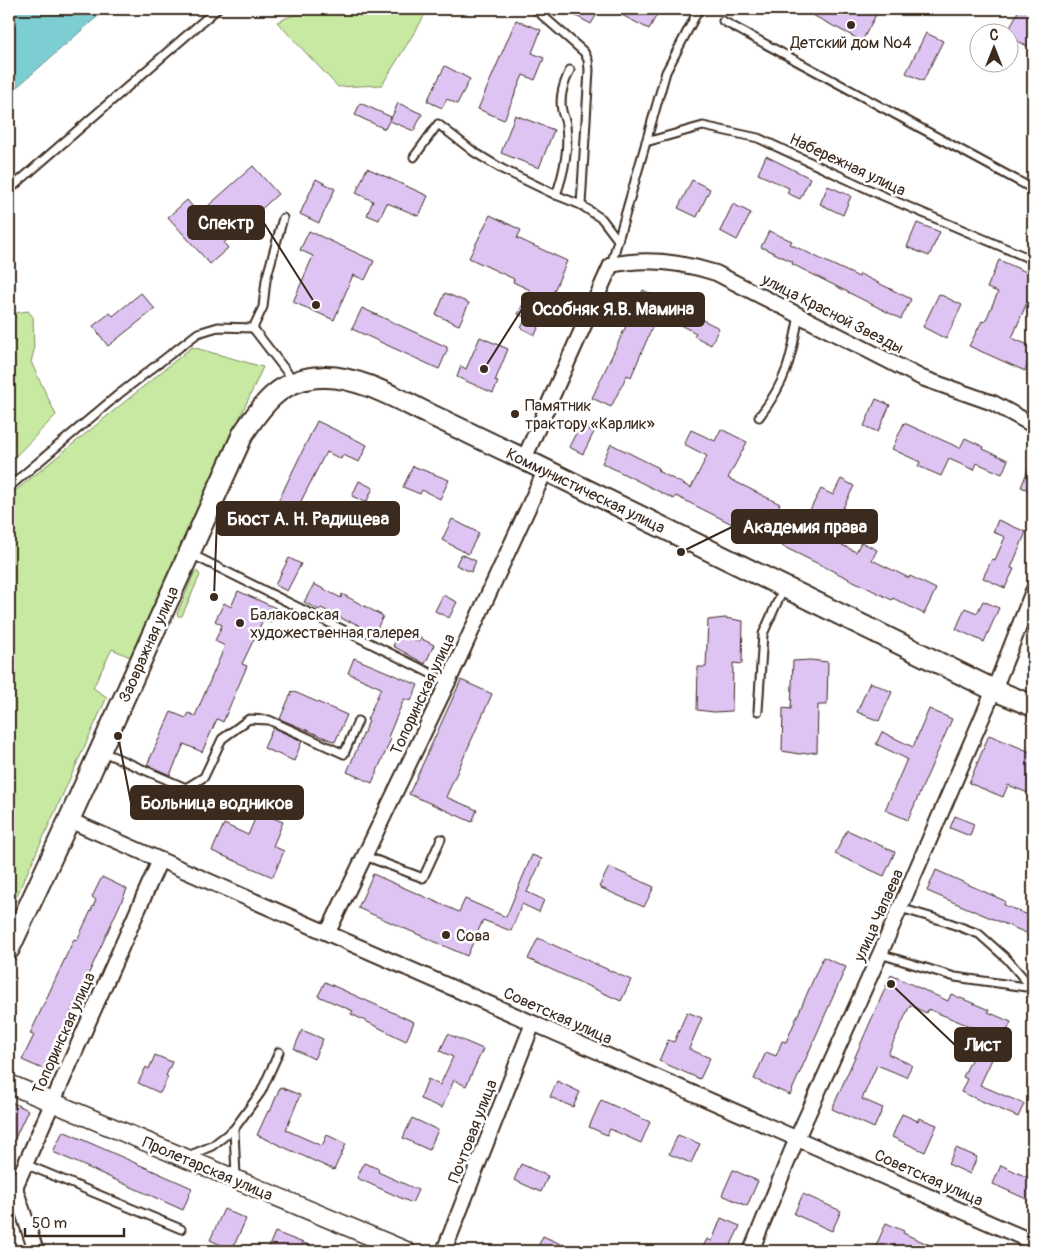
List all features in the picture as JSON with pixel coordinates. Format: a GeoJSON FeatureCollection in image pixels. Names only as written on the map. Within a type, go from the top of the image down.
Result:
{"type":"FeatureCollection","features":[{"type":"Feature","properties":{"kind":"main road","name":"Коммунистическая улица"},"geometry":{"type":"LineString","coordinates":[[323,376],[339,378],[393,396],[994,690],[1033,706]]}},
{"type":"Feature","properties":{"kind":"main road","name":"Заовражная улица"},"geometry":{"type":"LineString","coordinates":[[9,949],[243,434],[260,408],[276,392],[294,382],[323,376]]}},
{"type":"Feature","properties":{"kind":"street","name":"улица Красной Звезды"},"geometry":{"type":"LineString","coordinates":[[611,265],[631,261],[655,260],[695,266],[716,273],[922,378],[993,403],[1033,425]]}},
{"type":"Feature","properties":{"kind":"street"},"geometry":{"type":"LineString","coordinates":[[524,459],[611,265]]}},
{"type":"Feature","properties":{"kind":"street","name":"Топоринская улица"},"geometry":{"type":"LineString","coordinates":[[328,932],[448,682],[546,470]]}},
{"type":"Feature","properties":{"kind":"street","name":"улица Чапаева"},"geometry":{"type":"LineString","coordinates":[[751,1251],[797,1138],[880,954],[994,690],[1033,591]]}},
{"type":"Feature","properties":{"kind":"street","name":"Советская улица"},"geometry":{"type":"LineString","coordinates":[[69,820],[1033,1242]]}},
{"type":"Feature","properties":{"kind":"street","name":"Топоринская улица"},"geometry":{"type":"LineString","coordinates":[[36,1251],[16,1191],[16,1185],[51,1102],[160,860]]}},
{"type":"Feature","properties":{"kind":"street","name":"Почтовая улица"},"geometry":{"type":"LineString","coordinates":[[444,1251],[534,1023]]}},
{"type":"Feature","properties":{"kind":"street","name":"Пролетарская улица"},"geometry":{"type":"LineString","coordinates":[[9,1084],[406,1251]]}},
{"type":"Feature","properties":{"kind":"lane"},"geometry":{"type":"LineString","coordinates":[[9,190],[217,9]]}},
{"type":"Feature","properties":{"kind":"lane"},"geometry":{"type":"LineString","coordinates":[[536,9],[584,52],[588,60],[589,88],[581,205]]}},
{"type":"Feature","properties":{"kind":"lane"},"geometry":{"type":"LineString","coordinates":[[611,265],[666,72],[699,9]]}},
{"type":"Feature","properties":{"kind":"lane"},"geometry":{"type":"LineString","coordinates":[[723,21],[1033,189]]}},
{"type":"Feature","properties":{"kind":"lane"},"geometry":{"type":"LineString","coordinates":[[556,195],[566,157],[566,125],[561,97],[564,82],[570,70]]}},
{"type":"Feature","properties":{"kind":"lane"},"geometry":{"type":"LineString","coordinates":[[414,158],[438,124],[474,152],[502,169],[581,205],[602,219],[618,240]]}},
{"type":"Feature","properties":{"kind":"lane","name":"Набережная улица"},"geometry":{"type":"LineString","coordinates":[[646,142],[703,126],[758,138],[881,195],[1033,260]]}},
{"type":"Feature","properties":{"kind":"lane"},"geometry":{"type":"LineString","coordinates":[[252,328],[263,308],[266,280],[283,218]]}},
{"type":"Feature","properties":{"kind":"lane"},"geometry":{"type":"LineString","coordinates":[[759,417],[773,399],[786,375],[799,315]]}},
{"type":"Feature","properties":{"kind":"lane"},"geometry":{"type":"LineString","coordinates":[[9,488],[119,394],[198,333],[218,327],[252,328]]}},
{"type":"Feature","properties":{"kind":"lane"},"geometry":{"type":"LineString","coordinates":[[252,328],[294,382]]}},
{"type":"Feature","properties":{"kind":"lane"},"geometry":{"type":"LineString","coordinates":[[188,553],[448,682]]}},
{"type":"Feature","properties":{"kind":"lane"},"geometry":{"type":"LineString","coordinates":[[758,711],[763,634],[784,587]]}},
{"type":"Feature","properties":{"kind":"lane"},"geometry":{"type":"LineString","coordinates":[[100,751],[186,788],[204,777],[222,739],[249,719],[269,720],[344,754],[358,721]]}},
{"type":"Feature","properties":{"kind":"lane"},"geometry":{"type":"LineString","coordinates":[[365,856],[423,878],[441,839]]}},
{"type":"Feature","properties":{"kind":"lane"},"geometry":{"type":"LineString","coordinates":[[900,908],[979,934],[1033,988]]}},
{"type":"Feature","properties":{"kind":"lane"},"geometry":{"type":"LineString","coordinates":[[880,954],[955,977],[1033,988]]}},
{"type":"Feature","properties":{"kind":"lane"},"geometry":{"type":"LineString","coordinates":[[184,1158],[212,1146],[234,1129],[261,1092],[279,1052]]}},
{"type":"Feature","properties":{"kind":"lane"},"geometry":{"type":"LineString","coordinates":[[234,1129],[236,1180]]}},
{"type":"Feature","properties":{"kind":"lane"},"geometry":{"type":"LineString","coordinates":[[25,1164],[181,1229]]}},
{"type":"Feature","properties":{"kind":"green space"},"geometry":{"type":"Polygon","coordinates":[[[307,9],[427,9],[382,85],[338,87],[277,22],[307,9]]]}},
{"type":"Feature","properties":{"kind":"green space"},"geometry":{"type":"Polygon","coordinates":[[[28,311],[33,317],[34,350],[31,362],[56,415],[9,463],[9,314],[28,311]]]}},
{"type":"Feature","properties":{"kind":"green space"},"geometry":{"type":"Polygon","coordinates":[[[192,347],[263,367],[130,657],[112,649],[93,688],[107,697],[9,913],[9,496],[192,347]]]}},
{"type":"Feature","properties":{"kind":"green space"},"geometry":{"type":"Polygon","coordinates":[[[197,571],[200,575],[182,616],[178,616],[177,614],[194,573],[197,571]]]}},
{"type":"Feature","properties":{"kind":"water"},"geometry":{"type":"Polygon","coordinates":[[[9,9],[106,9],[9,94],[9,9]]]}},
{"type":"Feature","properties":{"kind":"building"},"geometry":{"type":"Polygon","coordinates":[[[563,9],[600,9],[591,24],[563,9]]]}},
{"type":"Feature","properties":{"kind":"building"},"geometry":{"type":"Polygon","coordinates":[[[610,9],[660,9],[649,29],[610,9]]]}},
{"type":"Feature","properties":{"kind":"building","name":"Детский дом №4"},"geometry":{"type":"Polygon","coordinates":[[[801,9],[879,9],[862,41],[801,9]]]}},
{"type":"Feature","properties":{"kind":"building"},"geometry":{"type":"Polygon","coordinates":[[[1019,9],[1033,9],[1033,49],[1020,42],[1020,22],[1013,22],[1019,9]]]}},
{"type":"Feature","properties":{"kind":"building"},"geometry":{"type":"Polygon","coordinates":[[[516,20],[541,30],[532,53],[544,58],[535,80],[523,75],[504,120],[478,109],[516,20]]]}},
{"type":"Feature","properties":{"kind":"building"},"geometry":{"type":"Polygon","coordinates":[[[926,33],[943,41],[923,81],[906,73],[926,33]]]}},
{"type":"Feature","properties":{"kind":"building"},"geometry":{"type":"Polygon","coordinates":[[[445,66],[470,79],[457,104],[447,99],[442,108],[427,101],[445,66]]]}},
{"type":"Feature","properties":{"kind":"building"},"geometry":{"type":"Polygon","coordinates":[[[360,103],[391,117],[385,129],[355,115],[360,103]]]}},
{"type":"Feature","properties":{"kind":"building"},"geometry":{"type":"Polygon","coordinates":[[[398,103],[422,114],[414,131],[390,121],[398,103]]]}},
{"type":"Feature","properties":{"kind":"building"},"geometry":{"type":"Polygon","coordinates":[[[515,115],[554,130],[539,168],[501,153],[515,115]]]}},
{"type":"Feature","properties":{"kind":"building"},"geometry":{"type":"Polygon","coordinates":[[[766,156],[810,178],[800,199],[787,193],[789,188],[758,174],[766,156]]]}},
{"type":"Feature","properties":{"kind":"building"},"geometry":{"type":"Polygon","coordinates":[[[253,166],[278,194],[224,243],[228,248],[210,264],[168,217],[187,200],[199,214],[253,166]]]}},
{"type":"Feature","properties":{"kind":"building"},"geometry":{"type":"Polygon","coordinates":[[[367,168],[428,196],[419,216],[387,203],[379,220],[367,215],[373,201],[356,193],[367,168]]]}},
{"type":"Feature","properties":{"kind":"building"},"geometry":{"type":"Polygon","coordinates":[[[316,179],[335,189],[319,223],[300,214],[316,179]]]}},
{"type":"Feature","properties":{"kind":"building"},"geometry":{"type":"Polygon","coordinates":[[[692,180],[710,189],[697,217],[678,208],[692,180]]]}},
{"type":"Feature","properties":{"kind":"building"},"geometry":{"type":"Polygon","coordinates":[[[828,186],[851,196],[843,215],[820,204],[828,186]]]}},
{"type":"Feature","properties":{"kind":"building"},"geometry":{"type":"Polygon","coordinates":[[[733,204],[751,213],[737,240],[720,231],[733,204]]]}},
{"type":"Feature","properties":{"kind":"building"},"geometry":{"type":"Polygon","coordinates":[[[490,215],[521,230],[517,238],[567,261],[535,335],[521,328],[526,318],[518,314],[530,290],[513,282],[514,279],[469,258],[490,215]]]}},
{"type":"Feature","properties":{"kind":"building"},"geometry":{"type":"Polygon","coordinates":[[[917,223],[940,232],[929,256],[907,247],[917,223]]]}},
{"type":"Feature","properties":{"kind":"building"},"geometry":{"type":"Polygon","coordinates":[[[309,231],[374,261],[365,280],[353,275],[334,320],[293,302],[313,256],[300,250],[309,231]]]}},
{"type":"Feature","properties":{"kind":"building"},"geometry":{"type":"Polygon","coordinates":[[[769,231],[792,241],[790,244],[829,263],[859,277],[860,274],[911,299],[901,319],[761,247],[769,231]]]}},
{"type":"Feature","properties":{"kind":"building"},"geometry":{"type":"Polygon","coordinates":[[[999,260],[1033,275],[1033,288],[1012,338],[1033,347],[1025,371],[969,346],[982,321],[985,322],[998,292],[987,288],[999,260]]]}},
{"type":"Feature","properties":{"kind":"building"},"geometry":{"type":"Polygon","coordinates":[[[643,290],[719,328],[711,345],[694,336],[696,333],[658,314],[631,377],[627,375],[611,407],[592,398],[643,290]]]}},
{"type":"Feature","properties":{"kind":"building"},"geometry":{"type":"Polygon","coordinates":[[[141,293],[155,309],[108,346],[93,326],[110,313],[113,316],[141,293]]]}},
{"type":"Feature","properties":{"kind":"building"},"geometry":{"type":"Polygon","coordinates":[[[445,293],[469,303],[459,325],[436,315],[445,293]]]}},
{"type":"Feature","properties":{"kind":"building"},"geometry":{"type":"Polygon","coordinates":[[[939,294],[962,305],[946,339],[923,327],[939,294]]]}},
{"type":"Feature","properties":{"kind":"building"},"geometry":{"type":"Polygon","coordinates":[[[362,308],[447,347],[439,369],[352,329],[362,308]]]}},
{"type":"Feature","properties":{"kind":"building"},"geometry":{"type":"Polygon","coordinates":[[[480,337],[508,349],[495,381],[498,382],[493,393],[457,377],[461,366],[466,369],[480,337]]]}},
{"type":"Feature","properties":{"kind":"building"},"geometry":{"type":"Polygon","coordinates":[[[876,399],[890,405],[878,432],[864,426],[876,399]]]}},
{"type":"Feature","properties":{"kind":"building"},"geometry":{"type":"Polygon","coordinates":[[[317,421],[367,445],[359,462],[343,455],[341,459],[327,452],[325,454],[299,505],[308,509],[298,529],[271,516],[317,421]]]}},
{"type":"Feature","properties":{"kind":"building"},"geometry":{"type":"Polygon","coordinates":[[[904,423],[960,448],[965,438],[984,447],[983,449],[1008,460],[1002,474],[977,463],[974,470],[949,459],[941,476],[918,466],[920,462],[892,449],[904,423]]]}},
{"type":"Feature","properties":{"kind":"building"},"geometry":{"type":"Polygon","coordinates":[[[580,425],[594,432],[583,454],[569,447],[580,425]]]}},
{"type":"Feature","properties":{"kind":"building"},"geometry":{"type":"Polygon","coordinates":[[[721,429],[747,442],[728,478],[780,504],[762,539],[676,496],[674,499],[602,463],[611,444],[659,468],[658,471],[691,488],[707,456],[684,444],[691,430],[715,441],[721,429]]]}},
{"type":"Feature","properties":{"kind":"building"},"geometry":{"type":"Polygon","coordinates":[[[1033,458],[1033,492],[1021,487],[1033,458]]]}},
{"type":"Feature","properties":{"kind":"building"},"geometry":{"type":"Polygon","coordinates":[[[413,466],[449,480],[440,499],[422,490],[420,494],[403,487],[413,466]]]}},
{"type":"Feature","properties":{"kind":"building"},"geometry":{"type":"Polygon","coordinates":[[[841,479],[854,486],[830,539],[856,552],[861,542],[877,550],[872,560],[936,589],[924,614],[782,546],[794,521],[802,525],[821,489],[833,495],[841,479]]]}},
{"type":"Feature","properties":{"kind":"building"},"geometry":{"type":"Polygon","coordinates":[[[359,481],[373,488],[366,503],[352,496],[359,481]]]}},
{"type":"Feature","properties":{"kind":"building"},"geometry":{"type":"Polygon","coordinates":[[[452,519],[479,533],[468,554],[442,540],[452,519]]]}},
{"type":"Feature","properties":{"kind":"building"},"geometry":{"type":"Polygon","coordinates":[[[998,520],[1026,532],[1011,568],[1014,569],[1005,588],[983,578],[992,559],[995,560],[1005,537],[993,532],[998,520]]]}},
{"type":"Feature","properties":{"kind":"building"},"geometry":{"type":"Polygon","coordinates":[[[461,554],[476,561],[471,572],[456,565],[461,554]]]}},
{"type":"Feature","properties":{"kind":"building"},"geometry":{"type":"Polygon","coordinates":[[[289,558],[301,564],[287,591],[275,585],[289,558]]]}},
{"type":"Feature","properties":{"kind":"building"},"geometry":{"type":"Polygon","coordinates":[[[314,584],[341,598],[342,594],[383,616],[375,633],[304,602],[314,584]]]}},
{"type":"Feature","properties":{"kind":"building"},"geometry":{"type":"Polygon","coordinates":[[[238,591],[278,609],[271,623],[263,620],[242,664],[247,666],[223,722],[217,719],[202,752],[184,744],[170,775],[147,765],[171,712],[186,718],[189,713],[195,716],[225,646],[215,641],[222,625],[215,621],[224,603],[231,607],[238,591]]]}},
{"type":"Feature","properties":{"kind":"building"},"geometry":{"type":"Polygon","coordinates":[[[443,595],[457,602],[449,618],[435,611],[443,595]]]}},
{"type":"Feature","properties":{"kind":"building"},"geometry":{"type":"Polygon","coordinates":[[[983,601],[999,608],[984,642],[956,629],[965,608],[977,613],[983,601]]]}},
{"type":"Feature","properties":{"kind":"building"},"geometry":{"type":"Polygon","coordinates":[[[725,618],[743,621],[742,664],[733,663],[732,711],[714,712],[697,710],[698,667],[706,667],[708,620],[725,618]]]}},
{"type":"Feature","properties":{"kind":"building"},"geometry":{"type":"Polygon","coordinates":[[[399,633],[418,642],[420,638],[434,645],[425,664],[393,646],[399,633]]]}},
{"type":"Feature","properties":{"kind":"building"},"geometry":{"type":"Polygon","coordinates":[[[354,658],[418,685],[411,701],[404,699],[388,737],[391,739],[372,783],[347,772],[381,688],[348,673],[354,658]]]}},
{"type":"Feature","properties":{"kind":"building"},"geometry":{"type":"Polygon","coordinates":[[[793,661],[828,662],[827,705],[818,705],[817,752],[799,754],[782,751],[783,708],[791,709],[793,661]]]}},
{"type":"Feature","properties":{"kind":"building"},"geometry":{"type":"Polygon","coordinates":[[[461,680],[492,694],[446,797],[477,810],[472,822],[409,794],[461,680]]]}},
{"type":"Feature","properties":{"kind":"building"},"geometry":{"type":"Polygon","coordinates":[[[870,682],[892,692],[879,721],[857,712],[870,682]]]}},
{"type":"Feature","properties":{"kind":"building"},"geometry":{"type":"Polygon","coordinates":[[[292,691],[347,715],[335,742],[280,719],[292,691]]]}},
{"type":"Feature","properties":{"kind":"building"},"geometry":{"type":"Polygon","coordinates":[[[929,709],[952,719],[908,820],[885,810],[907,759],[876,744],[882,732],[913,747],[929,709]]]}},
{"type":"Feature","properties":{"kind":"building"},"geometry":{"type":"Polygon","coordinates":[[[273,728],[302,741],[294,761],[264,748],[273,728]]]}},
{"type":"Feature","properties":{"kind":"building"},"geometry":{"type":"Polygon","coordinates":[[[989,735],[1033,753],[1033,795],[1008,785],[1003,797],[969,783],[989,735]]]}},
{"type":"Feature","properties":{"kind":"building"},"geometry":{"type":"Polygon","coordinates":[[[258,812],[283,822],[273,846],[284,851],[273,877],[212,851],[224,824],[248,835],[258,812]]]}},
{"type":"Feature","properties":{"kind":"building"},"geometry":{"type":"Polygon","coordinates":[[[955,816],[974,824],[970,836],[950,828],[955,816]]]}},
{"type":"Feature","properties":{"kind":"building"},"geometry":{"type":"Polygon","coordinates":[[[847,830],[895,852],[884,876],[835,854],[847,830]]]}},
{"type":"Feature","properties":{"kind":"building"},"geometry":{"type":"Polygon","coordinates":[[[532,855],[542,859],[527,892],[544,900],[539,912],[522,904],[511,931],[483,920],[467,956],[358,908],[373,874],[459,912],[465,899],[506,917],[532,855]]]}},
{"type":"Feature","properties":{"kind":"building"},"geometry":{"type":"Polygon","coordinates":[[[609,867],[654,887],[644,907],[599,887],[609,867]]]}},
{"type":"Feature","properties":{"kind":"building"},"geometry":{"type":"Polygon","coordinates":[[[936,870],[1005,901],[1004,905],[1033,917],[1031,935],[927,891],[936,870]]]}},
{"type":"Feature","properties":{"kind":"building"},"geometry":{"type":"Polygon","coordinates":[[[102,877],[127,889],[45,1070],[22,1060],[34,1035],[30,1034],[74,939],[77,940],[96,900],[92,897],[102,877]]]}},
{"type":"Feature","properties":{"kind":"building"},"geometry":{"type":"Polygon","coordinates":[[[538,938],[631,980],[621,1001],[528,959],[538,938]]]}},
{"type":"Feature","properties":{"kind":"building"},"geometry":{"type":"Polygon","coordinates":[[[823,957],[846,967],[790,1095],[754,1079],[766,1052],[776,1056],[782,1041],[786,1042],[823,957]]]}},
{"type":"Feature","properties":{"kind":"building"},"geometry":{"type":"Polygon","coordinates":[[[891,975],[948,1001],[951,994],[989,1010],[988,1012],[1011,1022],[980,1085],[1024,1104],[1018,1117],[961,1092],[967,1079],[963,1077],[984,1032],[928,1009],[926,1013],[910,1005],[888,1054],[912,1065],[906,1077],[877,1065],[862,1099],[883,1108],[874,1128],[832,1109],[891,975]]]}},
{"type":"Feature","properties":{"kind":"building"},"geometry":{"type":"Polygon","coordinates":[[[325,982],[414,1022],[406,1041],[351,1014],[353,1011],[318,996],[325,982]]]}},
{"type":"Feature","properties":{"kind":"building"},"geometry":{"type":"Polygon","coordinates":[[[687,1012],[702,1018],[689,1049],[710,1058],[700,1079],[659,1061],[668,1040],[674,1042],[687,1012]]]}},
{"type":"Feature","properties":{"kind":"building"},"geometry":{"type":"Polygon","coordinates":[[[302,1030],[323,1039],[314,1059],[294,1049],[302,1030]]]}},
{"type":"Feature","properties":{"kind":"building"},"geometry":{"type":"Polygon","coordinates":[[[448,1034],[483,1049],[466,1086],[454,1080],[442,1108],[420,1099],[428,1079],[440,1085],[453,1057],[440,1051],[448,1034]]]}},
{"type":"Feature","properties":{"kind":"building"},"geometry":{"type":"Polygon","coordinates":[[[155,1055],[172,1062],[166,1076],[168,1077],[160,1093],[138,1083],[146,1067],[149,1069],[155,1055]]]}},
{"type":"Feature","properties":{"kind":"building"},"geometry":{"type":"Polygon","coordinates":[[[557,1081],[580,1092],[573,1107],[550,1097],[557,1081]]]}},
{"type":"Feature","properties":{"kind":"building"},"geometry":{"type":"Polygon","coordinates":[[[280,1087],[300,1095],[286,1130],[322,1146],[327,1135],[346,1144],[334,1170],[257,1135],[268,1111],[270,1112],[280,1087]]]}},
{"type":"Feature","properties":{"kind":"building"},"geometry":{"type":"Polygon","coordinates":[[[601,1100],[650,1122],[641,1143],[610,1129],[607,1135],[589,1127],[601,1100]]]}},
{"type":"Feature","properties":{"kind":"building"},"geometry":{"type":"Polygon","coordinates":[[[9,1101],[28,1110],[9,1151],[9,1101]]]}},
{"type":"Feature","properties":{"kind":"building"},"geometry":{"type":"Polygon","coordinates":[[[902,1114],[918,1121],[919,1118],[937,1125],[925,1152],[892,1137],[902,1114]]]}},
{"type":"Feature","properties":{"kind":"building"},"geometry":{"type":"Polygon","coordinates":[[[412,1118],[438,1130],[429,1150],[403,1138],[412,1118]]]}},
{"type":"Feature","properties":{"kind":"building"},"geometry":{"type":"Polygon","coordinates":[[[63,1131],[192,1188],[183,1210],[53,1152],[63,1131]]]}},
{"type":"Feature","properties":{"kind":"building"},"geometry":{"type":"Polygon","coordinates":[[[678,1135],[700,1144],[691,1163],[669,1154],[678,1135]]]}},
{"type":"Feature","properties":{"kind":"building"},"geometry":{"type":"Polygon","coordinates":[[[956,1148],[977,1157],[970,1174],[948,1164],[956,1148]]]}},
{"type":"Feature","properties":{"kind":"building"},"geometry":{"type":"Polygon","coordinates":[[[364,1163],[379,1169],[378,1172],[418,1190],[412,1203],[357,1178],[364,1163]]]}},
{"type":"Feature","properties":{"kind":"building"},"geometry":{"type":"Polygon","coordinates":[[[521,1164],[548,1176],[541,1192],[514,1180],[521,1164]]]}},
{"type":"Feature","properties":{"kind":"building"},"geometry":{"type":"Polygon","coordinates":[[[1001,1165],[1033,1180],[1033,1202],[993,1184],[1001,1165]]]}},
{"type":"Feature","properties":{"kind":"building"},"geometry":{"type":"Polygon","coordinates":[[[733,1170],[758,1181],[747,1206],[722,1195],[733,1170]]]}},
{"type":"Feature","properties":{"kind":"building"},"geometry":{"type":"Polygon","coordinates":[[[803,1194],[841,1211],[832,1231],[794,1214],[803,1194]]]}},
{"type":"Feature","properties":{"kind":"building"},"geometry":{"type":"Polygon","coordinates":[[[224,1209],[246,1219],[232,1250],[210,1240],[224,1209]]]}},
{"type":"Feature","properties":{"kind":"building"},"geometry":{"type":"Polygon","coordinates":[[[721,1218],[740,1226],[729,1249],[734,1251],[701,1251],[707,1239],[712,1241],[721,1218]]]}},
{"type":"Feature","properties":{"kind":"building"},"geometry":{"type":"Polygon","coordinates":[[[886,1223],[943,1251],[883,1251],[875,1248],[886,1223]]]}},
{"type":"Feature","properties":{"kind":"building"},"geometry":{"type":"Polygon","coordinates":[[[275,1232],[319,1249],[318,1251],[267,1251],[275,1232]]]}},
{"type":"Feature","properties":{"kind":"building"},"geometry":{"type":"Polygon","coordinates":[[[543,1236],[576,1251],[536,1251],[543,1236]]]}},
{"type":"Feature","properties":{"kind":"place","name":"Детский дом №4"},"geometry":{"type":"Point","coordinates":[851,25]}},
{"type":"Feature","properties":{"kind":"place","name":"Спектр"},"geometry":{"type":"Point","coordinates":[316,305]}},
{"type":"Feature","properties":{"kind":"place","name":"Особняк Я.В. Мамина"},"geometry":{"type":"Point","coordinates":[484,369]}},
{"type":"Feature","properties":{"kind":"place","name":"Памятник трактору «Карлик»"},"geometry":{"type":"Point","coordinates":[515,414]}},
{"type":"Feature","properties":{"kind":"place","name":"Академия права"},"geometry":{"type":"Point","coordinates":[681,552]}},
{"type":"Feature","properties":{"kind":"place","name":"Бюст А. Н. Радищева"},"geometry":{"type":"Point","coordinates":[214,597]}},
{"type":"Feature","properties":{"kind":"place","name":"Балаковская художественная галерея"},"geometry":{"type":"Point","coordinates":[240,623]}},
{"type":"Feature","properties":{"kind":"place","name":"Больница водников"},"geometry":{"type":"Point","coordinates":[118,736]}},
{"type":"Feature","properties":{"kind":"place","name":"Сова"},"geometry":{"type":"Point","coordinates":[446,935]}},
{"type":"Feature","properties":{"kind":"place","name":"Лист"},"geometry":{"type":"Point","coordinates":[891,984]}}]}
